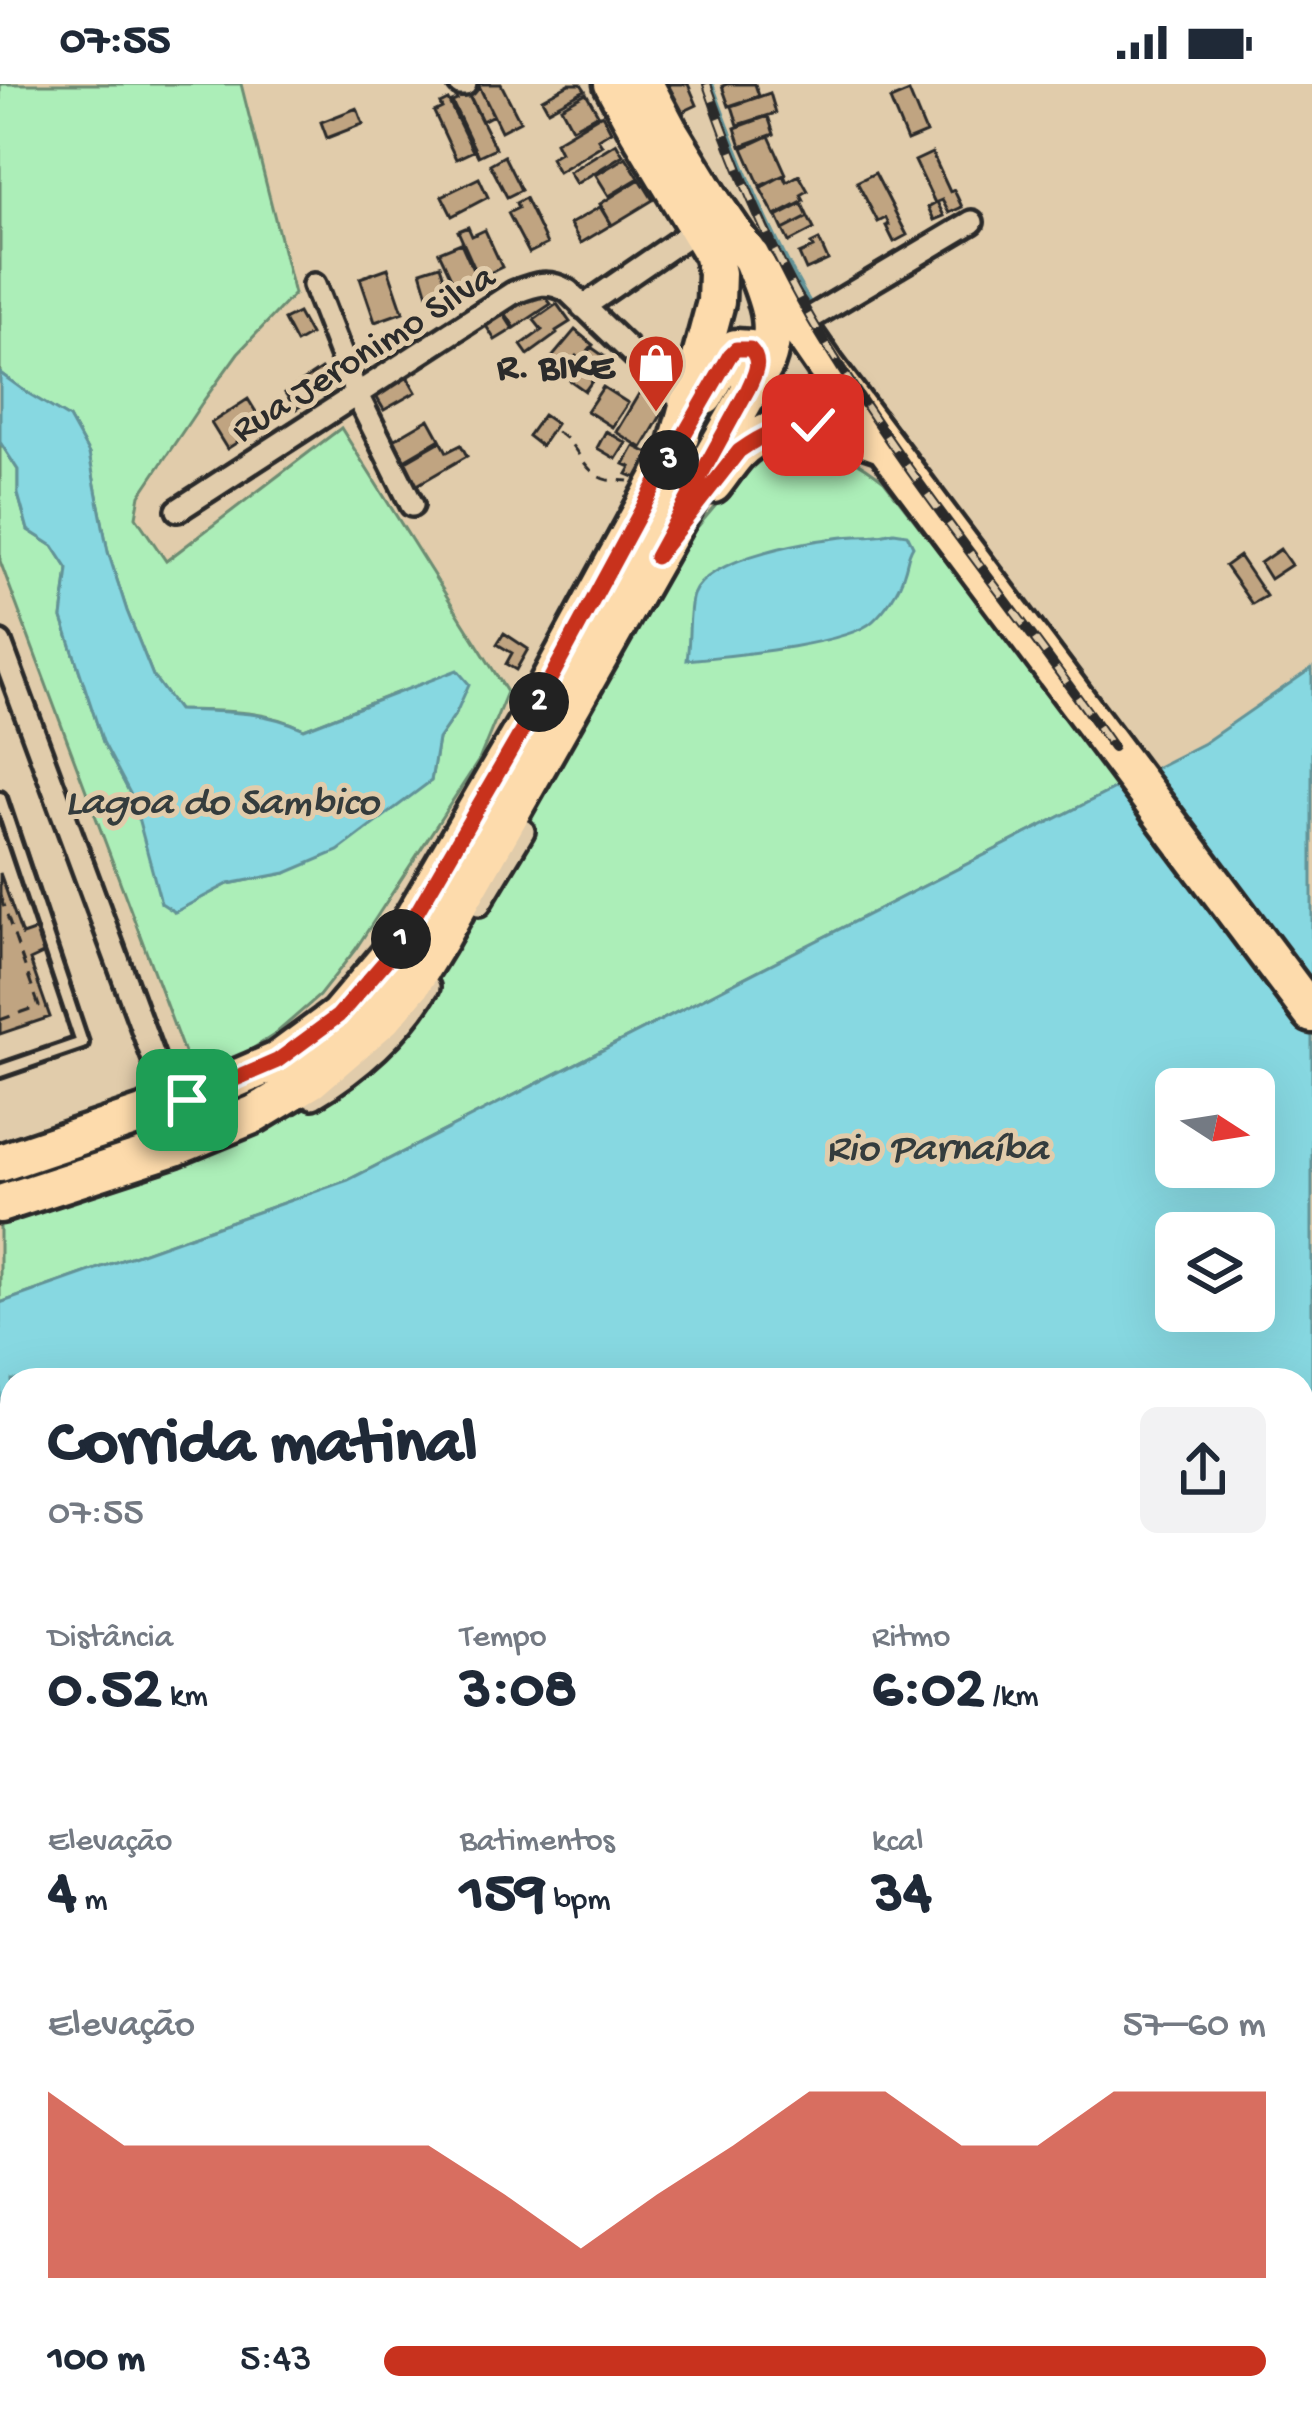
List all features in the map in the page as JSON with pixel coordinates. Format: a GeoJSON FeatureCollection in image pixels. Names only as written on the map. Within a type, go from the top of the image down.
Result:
{"type":"FeatureCollection","features":[{"type":"Feature","properties":{"kind":"main road"},"geometry":{"type":"LineString","coordinates":[[614,84],[712,253],[728,309],[745,312],[753,308],[757,272]]}},
{"type":"Feature","properties":{"kind":"main road"},"geometry":{"type":"LineString","coordinates":[[644,84],[757,272],[1312,1014]]}},
{"type":"Feature","properties":{"kind":"main road"},"geometry":{"type":"LineString","coordinates":[[748,389],[765,364],[773,331],[773,317],[757,272]]}},
{"type":"Feature","properties":{"kind":"main road"},"geometry":{"type":"LineString","coordinates":[[677,447],[711,328],[717,273]]}},
{"type":"Feature","properties":{"kind":"main road"},"geometry":{"type":"LineString","coordinates":[[0,1163],[171,1105],[277,1061],[338,1016],[395,950],[526,724],[724,362],[736,349],[750,349],[758,366],[748,389],[656,557],[441,936],[411,985],[384,1017],[311,1080],[255,1114],[176,1147],[0,1204]]}},
{"type":"Feature","properties":{"kind":"main road"},"geometry":{"type":"LineString","coordinates":[[656,557],[739,451],[768,433],[790,424],[813,425],[882,444]]}},
{"type":"Feature","properties":{"kind":"street"},"geometry":{"type":"LineString","coordinates":[[797,326],[972,222]]}},
{"type":"Feature","properties":{"kind":"street"},"geometry":{"type":"LineString","coordinates":[[583,308],[698,228]]}},
{"type":"Feature","properties":{"kind":"street","name":"Rua Jeronimo Silva"},"geometry":{"type":"LineString","coordinates":[[178,509],[512,293],[539,282],[568,291],[687,406]]}},
{"type":"Feature","properties":{"kind":"street"},"geometry":{"type":"LineString","coordinates":[[314,285],[356,394],[412,505]]}},
{"type":"Feature","properties":{"kind":"street"},"geometry":{"type":"LineString","coordinates":[[0,643],[171,1105]]}},
{"type":"Feature","properties":{"kind":"street"},"geometry":{"type":"LineString","coordinates":[[0,1218],[214,1145],[330,1087],[373,1054],[414,1010],[523,831]]}},
{"type":"Feature","properties":{"kind":"lane"},"geometry":{"type":"LineString","coordinates":[[0,798],[82,1042],[0,1071]]}},
{"type":"Feature","properties":{"kind":"path"},"geometry":{"type":"LineString","coordinates":[[556,432],[568,438],[584,463],[603,479],[654,487]]}},
{"type":"Feature","properties":{"kind":"path"},"geometry":{"type":"LineString","coordinates":[[0,896],[39,1006],[0,1020]]}},
{"type":"Feature","properties":{"kind":"green space"},"geometry":{"type":"Polygon","coordinates":[[[0,84],[241,84],[294,294],[238,353],[204,400],[140,495],[136,517],[166,561],[341,428],[507,692],[479,760],[355,950],[319,996],[274,1035],[233,1061],[192,1074],[0,561],[0,442],[18,470],[18,494],[28,530],[53,546],[68,569],[62,618],[103,742],[133,799],[174,912],[228,884],[286,873],[431,781],[438,739],[456,713],[401,691],[304,729],[258,714],[178,710],[153,676],[108,552],[89,454],[69,418],[0,373],[0,84]]]}},
{"type":"Feature","properties":{"kind":"green space"},"geometry":{"type":"Polygon","coordinates":[[[810,443],[849,458],[884,481],[1120,786],[348,1180],[0,1303],[0,1218],[214,1145],[523,831],[609,659],[683,544],[749,466],[779,449],[810,443]]]}},
{"type":"Feature","properties":{"kind":"water","name":"Lagoa do Sambico"},"geometry":{"type":"Polygon","coordinates":[[[0,373],[69,418],[89,454],[108,552],[127,611],[153,676],[178,710],[258,715],[304,729],[457,670],[469,684],[438,739],[431,781],[338,851],[286,873],[228,884],[175,912],[161,903],[133,799],[103,742],[62,618],[68,569],[53,546],[28,530],[18,494],[18,470],[0,442],[0,373]]]}},
{"type":"Feature","properties":{"kind":"water"},"geometry":{"type":"Polygon","coordinates":[[[907,534],[913,546],[896,592],[873,621],[813,643],[687,660],[693,595],[719,570],[793,545],[907,534]]]}},
{"type":"Feature","properties":{"kind":"water","name":"Rio Parnaíba"},"geometry":{"type":"Polygon","coordinates":[[[1312,668],[1312,1368],[0,1368],[0,1303],[348,1180],[1204,743],[1312,668]]]}},
{"type":"Feature","properties":{"kind":"building"},"geometry":{"type":"Polygon","coordinates":[[[478,84],[501,84],[520,121],[501,131],[478,84]]]}},
{"type":"Feature","properties":{"kind":"building"},"geometry":{"type":"Polygon","coordinates":[[[569,84],[581,84],[585,90],[548,110],[542,99],[569,84]]]}},
{"type":"Feature","properties":{"kind":"building"},"geometry":{"type":"Polygon","coordinates":[[[662,84],[688,84],[697,105],[676,115],[662,84]]]}},
{"type":"Feature","properties":{"kind":"building"},"geometry":{"type":"Polygon","coordinates":[[[755,84],[759,96],[729,106],[722,86],[755,84]]]}},
{"type":"Feature","properties":{"kind":"building"},"geometry":{"type":"Polygon","coordinates":[[[464,86],[495,148],[478,156],[452,102],[457,100],[453,92],[464,86]]]}},
{"type":"Feature","properties":{"kind":"building"},"geometry":{"type":"Polygon","coordinates":[[[480,88],[493,115],[482,121],[469,94],[480,88]]]}},
{"type":"Feature","properties":{"kind":"building"},"geometry":{"type":"Polygon","coordinates":[[[909,92],[926,133],[907,141],[890,100],[909,92]]]}},
{"type":"Feature","properties":{"kind":"building"},"geometry":{"type":"Polygon","coordinates":[[[586,93],[598,114],[572,128],[561,107],[586,93]]]}},
{"type":"Feature","properties":{"kind":"building"},"geometry":{"type":"Polygon","coordinates":[[[770,93],[776,113],[738,125],[732,106],[770,93]]]}},
{"type":"Feature","properties":{"kind":"building"},"geometry":{"type":"Polygon","coordinates":[[[448,100],[473,151],[456,159],[434,112],[448,100]]]}},
{"type":"Feature","properties":{"kind":"building"},"geometry":{"type":"Polygon","coordinates":[[[357,108],[363,124],[327,138],[321,122],[357,108]]]}},
{"type":"Feature","properties":{"kind":"building"},"geometry":{"type":"Polygon","coordinates":[[[602,114],[611,131],[598,139],[602,145],[558,172],[550,158],[560,152],[555,142],[602,114]]]}},
{"type":"Feature","properties":{"kind":"building"},"geometry":{"type":"Polygon","coordinates":[[[768,116],[774,134],[741,146],[735,128],[768,116]]]}},
{"type":"Feature","properties":{"kind":"building"},"geometry":{"type":"Polygon","coordinates":[[[769,136],[786,174],[760,186],[743,148],[769,136]]]}},
{"type":"Feature","properties":{"kind":"building"},"geometry":{"type":"Polygon","coordinates":[[[616,143],[623,155],[576,184],[569,172],[616,143]]]}},
{"type":"Feature","properties":{"kind":"building"},"geometry":{"type":"Polygon","coordinates":[[[932,153],[962,207],[949,213],[942,200],[937,202],[944,216],[934,220],[928,207],[935,203],[915,161],[932,153]]]}},
{"type":"Feature","properties":{"kind":"building"},"geometry":{"type":"Polygon","coordinates":[[[504,156],[521,190],[507,197],[490,164],[504,156]]]}},
{"type":"Feature","properties":{"kind":"building"},"geometry":{"type":"Polygon","coordinates":[[[626,157],[639,178],[609,196],[596,175],[626,157]]]}},
{"type":"Feature","properties":{"kind":"building"},"geometry":{"type":"Polygon","coordinates":[[[875,173],[907,235],[894,242],[886,218],[878,222],[857,182],[875,173]]]}},
{"type":"Feature","properties":{"kind":"building"},"geometry":{"type":"Polygon","coordinates":[[[784,175],[787,182],[799,175],[808,191],[801,195],[804,201],[775,216],[760,188],[784,175]]]}},
{"type":"Feature","properties":{"kind":"building"},"geometry":{"type":"Polygon","coordinates":[[[479,178],[488,197],[452,216],[442,196],[479,178]]]}},
{"type":"Feature","properties":{"kind":"building"},"geometry":{"type":"Polygon","coordinates":[[[640,179],[653,200],[612,225],[600,204],[640,179]]]}},
{"type":"Feature","properties":{"kind":"building"},"geometry":{"type":"Polygon","coordinates":[[[525,198],[547,244],[529,253],[508,213],[525,198]]]}},
{"type":"Feature","properties":{"kind":"building"},"geometry":{"type":"Polygon","coordinates":[[[802,204],[808,217],[783,230],[777,217],[802,204]]]}},
{"type":"Feature","properties":{"kind":"building"},"geometry":{"type":"Polygon","coordinates":[[[600,207],[611,225],[581,243],[570,224],[600,207]]]}},
{"type":"Feature","properties":{"kind":"building"},"geometry":{"type":"Polygon","coordinates":[[[808,217],[814,229],[789,242],[783,230],[808,217]]]}},
{"type":"Feature","properties":{"kind":"building"},"geometry":{"type":"Polygon","coordinates":[[[468,227],[472,236],[485,230],[502,267],[479,278],[458,231],[468,227]]]}},
{"type":"Feature","properties":{"kind":"building"},"geometry":{"type":"Polygon","coordinates":[[[819,240],[828,260],[806,270],[799,254],[819,240]]]}},
{"type":"Feature","properties":{"kind":"building"},"geometry":{"type":"Polygon","coordinates":[[[461,243],[476,277],[455,286],[439,252],[461,243]]]}},
{"type":"Feature","properties":{"kind":"building"},"geometry":{"type":"Polygon","coordinates":[[[440,265],[450,296],[430,302],[421,271],[440,265]]]}},
{"type":"Feature","properties":{"kind":"building"},"geometry":{"type":"Polygon","coordinates":[[[388,268],[403,312],[375,322],[360,278],[388,268]]]}},
{"type":"Feature","properties":{"kind":"building"},"geometry":{"type":"Polygon","coordinates":[[[537,286],[551,304],[515,328],[504,311],[537,286]]]}},
{"type":"Feature","properties":{"kind":"building"},"geometry":{"type":"Polygon","coordinates":[[[557,304],[570,322],[528,355],[521,345],[542,330],[534,320],[557,304]]]}},
{"type":"Feature","properties":{"kind":"building"},"geometry":{"type":"Polygon","coordinates":[[[499,307],[513,329],[495,340],[481,318],[499,307]]]}},
{"type":"Feature","properties":{"kind":"building"},"geometry":{"type":"Polygon","coordinates":[[[298,313],[310,335],[296,343],[284,320],[298,313]]]}},
{"type":"Feature","properties":{"kind":"building"},"geometry":{"type":"Polygon","coordinates":[[[575,330],[593,345],[566,368],[573,373],[569,377],[549,361],[575,330]]]}},
{"type":"Feature","properties":{"kind":"building"},"geometry":{"type":"Polygon","coordinates":[[[591,347],[608,359],[585,391],[568,379],[591,347]]]}},
{"type":"Feature","properties":{"kind":"building"},"geometry":{"type":"Polygon","coordinates":[[[321,369],[332,386],[296,409],[285,393],[321,369]]]}},
{"type":"Feature","properties":{"kind":"building"},"geometry":{"type":"Polygon","coordinates":[[[405,373],[416,392],[384,410],[373,391],[405,373]]]}},
{"type":"Feature","properties":{"kind":"building"},"geometry":{"type":"Polygon","coordinates":[[[603,387],[628,403],[612,427],[587,411],[603,387]]]}},
{"type":"Feature","properties":{"kind":"building"},"geometry":{"type":"Polygon","coordinates":[[[640,392],[666,407],[642,448],[616,432],[640,392]]]}},
{"type":"Feature","properties":{"kind":"building"},"geometry":{"type":"Polygon","coordinates":[[[248,399],[264,425],[227,449],[211,423],[248,399]]]}},
{"type":"Feature","properties":{"kind":"building"},"geometry":{"type":"Polygon","coordinates":[[[543,415],[556,424],[541,446],[528,436],[543,415]]]}},
{"type":"Feature","properties":{"kind":"building"},"geometry":{"type":"Polygon","coordinates":[[[429,419],[440,439],[404,460],[393,440],[429,419]]]}},
{"type":"Feature","properties":{"kind":"building"},"geometry":{"type":"Polygon","coordinates":[[[606,431],[626,443],[616,459],[597,448],[606,431]]]}},
{"type":"Feature","properties":{"kind":"building"},"geometry":{"type":"Polygon","coordinates":[[[441,441],[447,452],[461,445],[467,456],[412,488],[399,465],[441,441]]]}},
{"type":"Feature","properties":{"kind":"building"},"geometry":{"type":"Polygon","coordinates":[[[634,446],[650,454],[637,478],[627,474],[631,467],[624,464],[634,446]]]}},
{"type":"Feature","properties":{"kind":"building"},"geometry":{"type":"Polygon","coordinates":[[[1280,549],[1291,565],[1270,579],[1260,563],[1280,549]]]}},
{"type":"Feature","properties":{"kind":"building"},"geometry":{"type":"Polygon","coordinates":[[[1239,556],[1266,596],[1252,604],[1225,566],[1239,556]]]}},
{"type":"Feature","properties":{"kind":"building"},"geometry":{"type":"Polygon","coordinates":[[[504,633],[528,649],[516,670],[506,664],[512,653],[497,644],[504,633]]]}},
{"type":"Feature","properties":{"kind":"building"},"geometry":{"type":"Polygon","coordinates":[[[0,873],[22,935],[39,929],[47,952],[30,960],[50,1017],[0,1034],[0,873]]]}},
{"type":"Feature","properties":{"kind":"waterway"},"geometry":{"type":"LineString","coordinates":[[711,84],[756,199],[813,310]]}},
{"type":"Feature","properties":{"kind":"railway"},"geometry":{"type":"LineString","coordinates":[[707,84],[753,204],[845,375],[1113,747]]}},
{"type":"Feature","properties":{"kind":"place","name":"R. BIKE"},"geometry":{"type":"Point","coordinates":[656,414]}},
{"type":"Feature","properties":{"kind":"route"},"geometry":{"type":"LineString","coordinates":[[187,1100],[277,1061],[338,1016],[395,950],[730,355],[736,349],[750,349],[758,366],[656,557],[739,451],[790,424],[813,425]]}}]}
